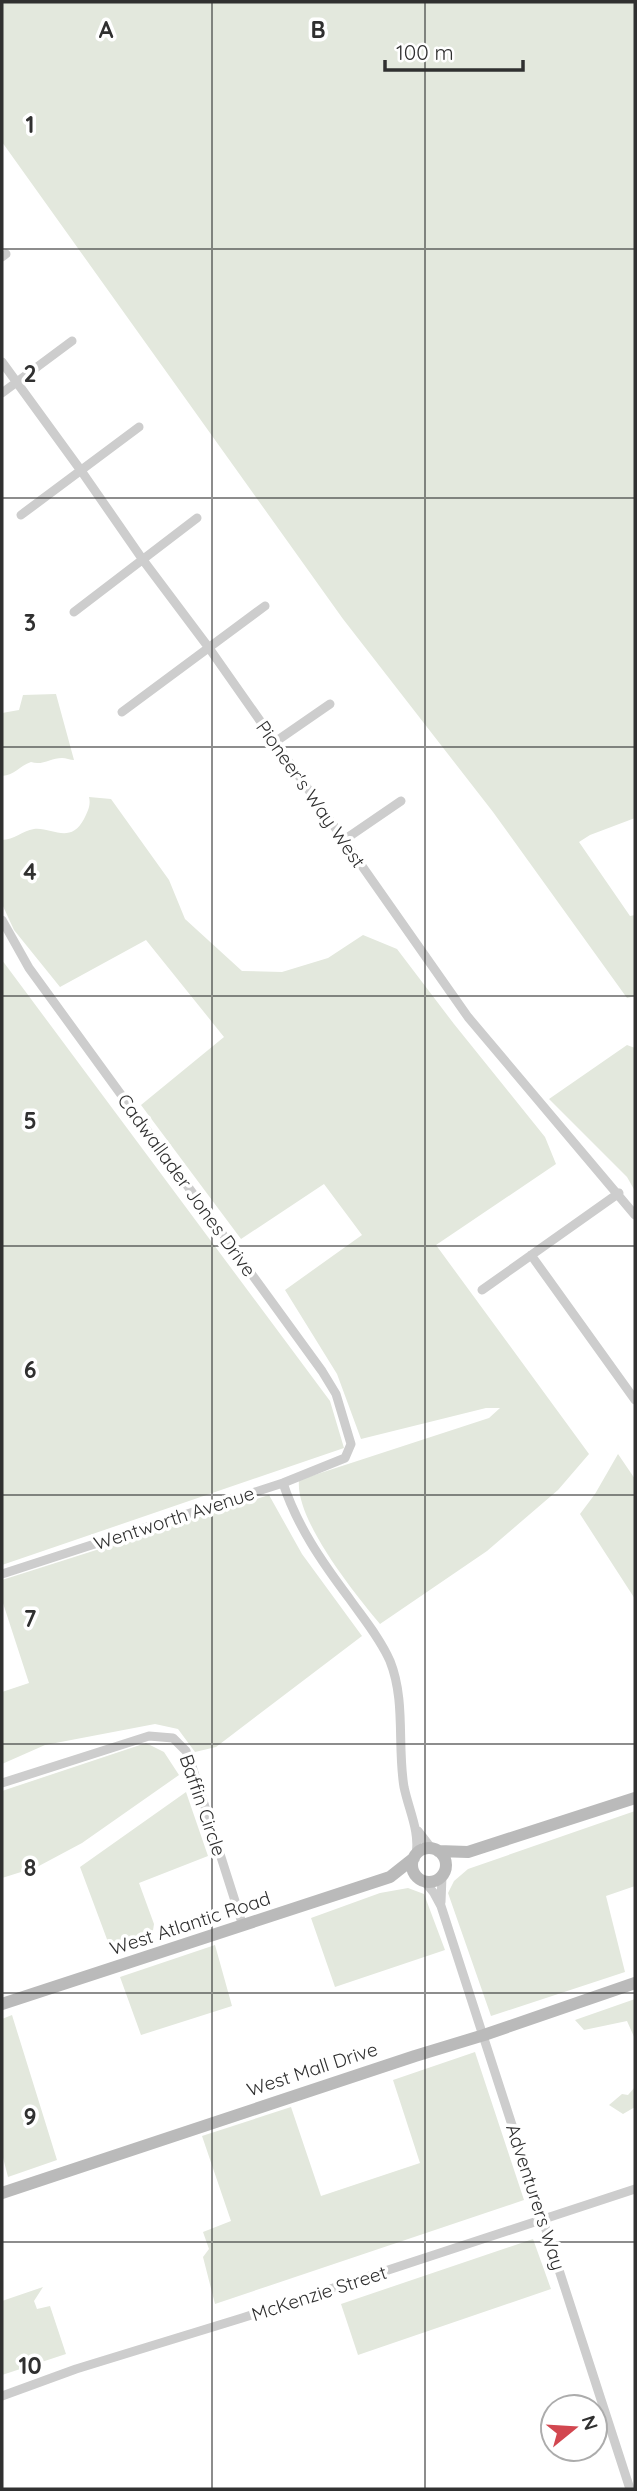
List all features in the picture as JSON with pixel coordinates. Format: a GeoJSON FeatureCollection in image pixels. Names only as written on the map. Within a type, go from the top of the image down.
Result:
{"type":"FeatureCollection","features":[{"type":"Feature","properties":{"kind":"main road","name":"West Atlantic Road"},"geometry":{"type":"LineString","coordinates":[[2,2004],[390,1877],[423,1850],[468,1852],[635,1798]]}},
{"type":"Feature","properties":{"kind":"main road"},"geometry":{"type":"LineString","coordinates":[[435,1850],[444,1858],[446,1869],[443,1875]]}},
{"type":"Feature","properties":{"kind":"main road","name":"West Atlantic Road"},"geometry":{"type":"LineString","coordinates":[[390,1877],[436,1881],[468,1852]]}},
{"type":"Feature","properties":{"kind":"main road"},"geometry":{"type":"LineString","coordinates":[[415,1857],[413,1871],[423,1881]]}},
{"type":"Feature","properties":{"kind":"main road","name":"West Mall Drive"},"geometry":{"type":"LineString","coordinates":[[2,2193],[635,1983]]}},
{"type":"Feature","properties":{"kind":"street"},"geometry":{"type":"LineString","coordinates":[[2,393],[72,341]]}},
{"type":"Feature","properties":{"kind":"street","name":"Pioneer's Way West"},"geometry":{"type":"LineString","coordinates":[[2,362],[209,648],[468,1017],[635,1215]]}},
{"type":"Feature","properties":{"kind":"street"},"geometry":{"type":"LineString","coordinates":[[21,514],[82,472],[139,427]]}},
{"type":"Feature","properties":{"kind":"street"},"geometry":{"type":"LineString","coordinates":[[74,612],[197,518]]}},
{"type":"Feature","properties":{"kind":"street"},"geometry":{"type":"LineString","coordinates":[[122,712],[265,606]]}},
{"type":"Feature","properties":{"kind":"street"},"geometry":{"type":"LineString","coordinates":[[275,743],[330,704]]}},
{"type":"Feature","properties":{"kind":"street"},"geometry":{"type":"LineString","coordinates":[[344,840],[401,801]]}},
{"type":"Feature","properties":{"kind":"street","name":"Cadwallader Jones Drive"},"geometry":{"type":"LineString","coordinates":[[2,920],[29,968],[322,1371],[336,1394],[347,1427],[351,1444],[345,1458]]}},
{"type":"Feature","properties":{"kind":"street"},"geometry":{"type":"LineString","coordinates":[[482,1290],[619,1193]]}},
{"type":"Feature","properties":{"kind":"street"},"geometry":{"type":"LineString","coordinates":[[531,1255],[635,1400]]}},
{"type":"Feature","properties":{"kind":"street","name":"Wentworth Avenue"},"geometry":{"type":"LineString","coordinates":[[2,1574],[283,1483],[345,1458]]}},
{"type":"Feature","properties":{"kind":"street"},"geometry":{"type":"LineString","coordinates":[[283,1483],[290,1504],[318,1557],[381,1642],[390,1662],[397,1683],[404,1787],[415,1827],[415,1857]]}},
{"type":"Feature","properties":{"kind":"street","name":"Baffin Circle"},"geometry":{"type":"LineString","coordinates":[[2,1783],[149,1736],[173,1738],[186,1751],[191,1763],[243,1926]]}},
{"type":"Feature","properties":{"kind":"street"},"geometry":{"type":"LineString","coordinates":[[415,1827],[435,1850]]}},
{"type":"Feature","properties":{"kind":"street","name":"Adventurers Way"},"geometry":{"type":"LineString","coordinates":[[443,1875],[441,1906],[630,2489]]}},
{"type":"Feature","properties":{"kind":"street","name":"Adventurers Way"},"geometry":{"type":"LineString","coordinates":[[423,1881],[441,1906]]}},
{"type":"Feature","properties":{"kind":"street","name":"McKenzie Street"},"geometry":{"type":"LineString","coordinates":[[2,2396],[635,2189]]}},
{"type":"Feature","properties":{"kind":"shaded area"},"geometry":{"type":"Polygon","coordinates":[[[2,2],[635,2],[635,818],[590,835],[579,842],[630,916],[635,915],[635,996],[627,998],[493,812],[343,619],[2,142],[2,2]]]}},
{"type":"Feature","properties":{"kind":"shaded area"},"geometry":{"type":"Polygon","coordinates":[[[56,694],[74,760],[62,758],[31,762],[2,776],[2,713],[19,710],[23,695],[56,694]]]}},
{"type":"Feature","properties":{"kind":"shaded area"},"geometry":{"type":"Polygon","coordinates":[[[89,797],[111,799],[169,880],[185,919],[242,971],[282,972],[328,958],[363,935],[397,949],[545,1137],[556,1164],[436,1245],[589,1454],[558,1490],[487,1551],[380,1624],[342,1576],[316,1535],[300,1496],[299,1480],[489,1418],[500,1408],[486,1408],[361,1439],[337,1374],[285,1290],[362,1235],[324,1184],[241,1239],[141,1105],[224,1037],[146,940],[60,987],[14,930],[2,904],[2,840],[34,829],[60,833],[73,831],[79,827],[85,816],[89,797]]]}},
{"type":"Feature","properties":{"kind":"shaded area"},"geometry":{"type":"Polygon","coordinates":[[[2,960],[330,1401],[344,1448],[2,1565],[2,960]]]}},
{"type":"Feature","properties":{"kind":"shaded area"},"geometry":{"type":"Polygon","coordinates":[[[627,1045],[635,1048],[635,1191],[627,1177],[549,1099],[627,1045]]]}},
{"type":"Feature","properties":{"kind":"shaded area"},"geometry":{"type":"Polygon","coordinates":[[[618,1454],[635,1479],[635,1599],[580,1514],[618,1454]]]}},
{"type":"Feature","properties":{"kind":"shaded area"},"geometry":{"type":"Polygon","coordinates":[[[269,1495],[302,1554],[362,1636],[216,1747],[195,1752],[178,1729],[155,1724],[45,1745],[2,1764],[2,1692],[29,1683],[2,1600],[2,1580],[269,1495]]]}},
{"type":"Feature","properties":{"kind":"shaded area"},"geometry":{"type":"Polygon","coordinates":[[[146,1743],[164,1752],[179,1775],[82,1843],[37,1867],[2,1878],[2,1791],[146,1743]]]}},
{"type":"Feature","properties":{"kind":"shaded area"},"geometry":{"type":"Polygon","coordinates":[[[186,1792],[208,1856],[139,1883],[154,1924],[152,1937],[111,1950],[80,1867],[186,1792]]]}},
{"type":"Feature","properties":{"kind":"shaded area"},"geometry":{"type":"Polygon","coordinates":[[[635,1811],[635,1886],[606,1896],[625,1972],[491,2016],[448,1893],[454,1881],[468,1869],[635,1811]]]}},
{"type":"Feature","properties":{"kind":"shaded area"},"geometry":{"type":"Polygon","coordinates":[[[408,1888],[424,1894],[445,1950],[335,1987],[311,1918],[380,1893],[408,1888]]]}},
{"type":"Feature","properties":{"kind":"shaded area"},"geometry":{"type":"Polygon","coordinates":[[[215,1945],[232,2006],[141,2035],[120,1977],[215,1945]]]}},
{"type":"Feature","properties":{"kind":"shaded area"},"geometry":{"type":"Polygon","coordinates":[[[635,1999],[635,2039],[627,2021],[584,2030],[575,2020],[635,1999]]]}},
{"type":"Feature","properties":{"kind":"shaded area"},"geometry":{"type":"Polygon","coordinates":[[[12,2015],[57,2160],[8,2177],[2,2154],[2,2019],[12,2015]]]}},
{"type":"Feature","properties":{"kind":"shaded area"},"geometry":{"type":"Polygon","coordinates":[[[475,2052],[524,2200],[215,2304],[203,2257],[209,2249],[203,2232],[231,2221],[202,2136],[291,2107],[321,2196],[420,2163],[393,2080],[475,2052]]]}},
{"type":"Feature","properties":{"kind":"shaded area"},"geometry":{"type":"Polygon","coordinates":[[[635,2087],[635,2107],[623,2114],[609,2105],[622,2094],[628,2095],[635,2087]]]}},
{"type":"Feature","properties":{"kind":"shaded area"},"geometry":{"type":"Polygon","coordinates":[[[533,2239],[551,2289],[358,2355],[341,2304],[533,2239]]]}},
{"type":"Feature","properties":{"kind":"shaded area"},"geometry":{"type":"Polygon","coordinates":[[[43,2287],[34,2301],[37,2309],[50,2306],[66,2354],[2,2375],[2,2301],[43,2287]]]}}]}
